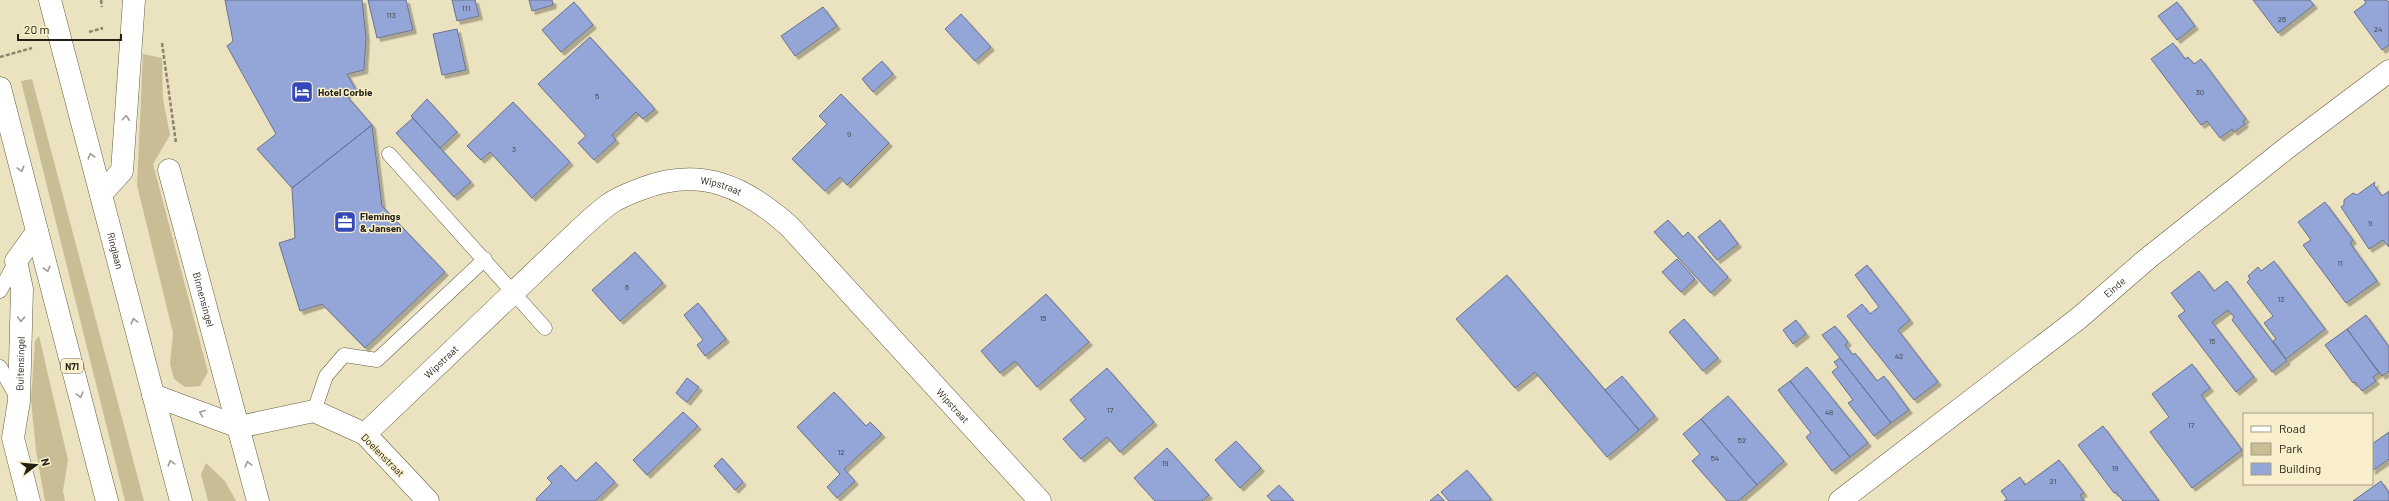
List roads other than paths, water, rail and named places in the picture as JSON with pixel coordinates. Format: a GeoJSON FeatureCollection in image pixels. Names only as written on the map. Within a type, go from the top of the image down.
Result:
{"type":"FeatureCollection","features":[{"type":"Feature","properties":{"kind":"main road","name":"Ringlaan"},"geometry":{"type":"LineString","coordinates":[[50,0],[181,501]]}},
{"type":"Feature","properties":{"kind":"main road"},"geometry":{"type":"LineString","coordinates":[[101,194],[122,171],[134,0]]}},
{"type":"Feature","properties":{"kind":"main road","name":"Einde"},"geometry":{"type":"LineString","coordinates":[[1840,501],[2079,318],[2147,259],[2288,147],[2389,71]]}},
{"type":"Feature","properties":{"kind":"main road","name":"N71"},"geometry":{"type":"LineString","coordinates":[[0,88],[107,501]]}},
{"type":"Feature","properties":{"kind":"main road","name":"Binnensingel"},"geometry":{"type":"LineString","coordinates":[[169,170],[258,501]]}},
{"type":"Feature","properties":{"kind":"main road","name":"Wipstraat"},"geometry":{"type":"LineString","coordinates":[[365,434],[609,204],[632,192],[675,179],[697,179],[718,183],[745,192],[765,204],[789,226],[1040,501]]}},
{"type":"Feature","properties":{"kind":"main road"},"geometry":{"type":"LineString","coordinates":[[16,261],[37,232]]}},
{"type":"Feature","properties":{"kind":"main road","name":"Buitensingel"},"geometry":{"type":"LineString","coordinates":[[16,261],[22,289],[19,401],[13,438],[29,501]]}},
{"type":"Feature","properties":{"kind":"main road"},"geometry":{"type":"LineString","coordinates":[[153,394],[239,428],[314,411]]}},
{"type":"Feature","properties":{"kind":"main road","name":"Doelenstraat"},"geometry":{"type":"LineString","coordinates":[[314,411],[365,434],[428,501]]}},
{"type":"Feature","properties":{"kind":"lane"},"geometry":{"type":"LineString","coordinates":[[390,154],[545,328]]}},
{"type":"Feature","properties":{"kind":"lane"},"geometry":{"type":"LineString","coordinates":[[314,411],[326,376],[344,355],[377,360],[485,259]]}},
{"type":"Feature","properties":{"kind":"lane"},"geometry":{"type":"LineString","coordinates":[[0,291],[16,261]]}},
{"type":"Feature","properties":{"kind":"lane"},"geometry":{"type":"LineString","coordinates":[[0,367],[19,401]]}},
{"type":"Feature","properties":{"kind":"place","name":"Hotel Corbie"},"geometry":{"type":"Point","coordinates":[302,92]}},
{"type":"Feature","properties":{"kind":"place","name":"Flemings & Jansen"},"geometry":{"type":"Point","coordinates":[345,222]}}]}
